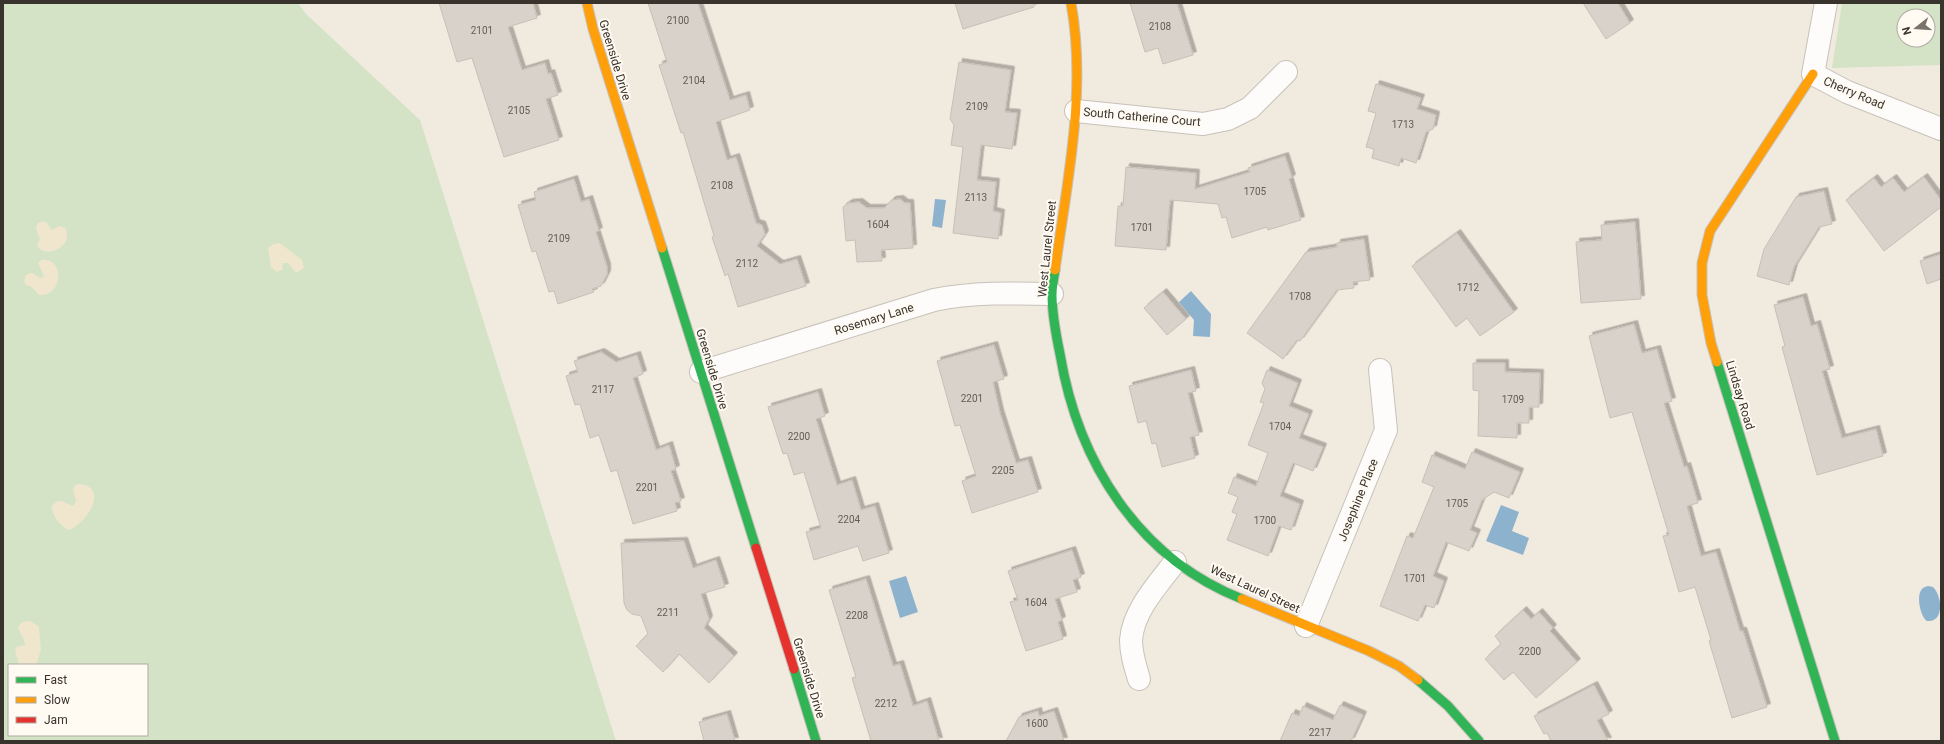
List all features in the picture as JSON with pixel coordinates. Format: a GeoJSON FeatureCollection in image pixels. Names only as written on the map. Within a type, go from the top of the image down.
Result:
{"type":"FeatureCollection","features":[{"type":"Feature","properties":{"kind":"street","name":"Greenside Drive"},"geometry":{"type":"LineString","coordinates":[[587,3],[593,29],[816,741]]}},
{"type":"Feature","properties":{"kind":"street","name":"West Laurel Street"},"geometry":{"type":"LineString","coordinates":[[1071,3],[1076,31],[1078,66],[1076,111],[1052,294],[1056,337],[1064,381],[1086,446],[1098,470],[1114,496],[1148,537],[1175,562],[1217,588],[1385,659],[1410,674],[1438,696],[1461,719],[1479,741]]}},
{"type":"Feature","properties":{"kind":"street","name":"Cherry Road"},"geometry":{"type":"LineString","coordinates":[[1826,3],[1813,74],[1847,92],[1941,129]]}},
{"type":"Feature","properties":{"kind":"street","name":"South Catherine Court"},"geometry":{"type":"LineString","coordinates":[[1076,111],[1203,124],[1228,119],[1250,108],[1286,72]]}},
{"type":"Feature","properties":{"kind":"street","name":"Lindsay Road"},"geometry":{"type":"LineString","coordinates":[[1813,74],[1710,231],[1702,263],[1702,295],[1711,343],[1835,741]]}},
{"type":"Feature","properties":{"kind":"street","name":"Rosemary Lane"},"geometry":{"type":"LineString","coordinates":[[701,372],[934,300],[959,295],[1052,294]]}},
{"type":"Feature","properties":{"kind":"street","name":"Josephine Place"},"geometry":{"type":"LineString","coordinates":[[1306,626],[1386,430],[1380,370]]}},
{"type":"Feature","properties":{"kind":"street"},"geometry":{"type":"LineString","coordinates":[[1139,679],[1132,658],[1131,639],[1138,616],[1146,601],[1175,562]]}},
{"type":"Feature","properties":{"kind":"green space"},"geometry":{"type":"Polygon","coordinates":[[[3,3],[298,3],[306,14],[420,120],[616,741],[3,741],[3,3]]]}},
{"type":"Feature","properties":{"kind":"green space"},"geometry":{"type":"Polygon","coordinates":[[[1842,3],[1941,3],[1941,65],[1832,68],[1842,3]]]}},
{"type":"Feature","properties":{"kind":"sand"},"geometry":{"type":"Polygon","coordinates":[[[42,221],[46,222],[52,230],[59,226],[65,228],[67,234],[66,240],[58,249],[47,251],[41,250],[37,246],[40,239],[36,229],[37,224],[42,221]]]}},
{"type":"Feature","properties":{"kind":"sand"},"geometry":{"type":"Polygon","coordinates":[[[280,243],[302,260],[304,268],[296,273],[288,263],[283,263],[282,270],[277,272],[271,267],[268,248],[274,244],[280,243]]]}},
{"type":"Feature","properties":{"kind":"sand"},"geometry":{"type":"Polygon","coordinates":[[[41,260],[49,260],[54,264],[58,270],[58,277],[57,284],[53,290],[47,294],[39,295],[32,287],[26,285],[24,281],[26,275],[31,273],[41,278],[44,276],[38,263],[41,260]]]}},
{"type":"Feature","properties":{"kind":"sand"},"geometry":{"type":"Polygon","coordinates":[[[79,484],[88,487],[93,492],[94,499],[88,514],[75,527],[69,530],[57,520],[53,513],[52,506],[57,501],[61,501],[73,506],[76,501],[73,490],[74,486],[79,484]]]}},
{"type":"Feature","properties":{"kind":"sand"},"geometry":{"type":"Polygon","coordinates":[[[30,621],[39,628],[41,650],[36,664],[19,664],[15,650],[17,647],[25,645],[18,628],[22,622],[30,621]]]}},
{"type":"Feature","properties":{"kind":"water"},"geometry":{"type":"Polygon","coordinates":[[[935,199],[946,200],[942,228],[932,226],[935,199]]]}},
{"type":"Feature","properties":{"kind":"water"},"geometry":{"type":"Polygon","coordinates":[[[1191,291],[1211,314],[1210,337],[1193,336],[1194,320],[1179,302],[1191,291]]]}},
{"type":"Feature","properties":{"kind":"water"},"geometry":{"type":"Polygon","coordinates":[[[1501,505],[1519,512],[1512,531],[1529,538],[1523,555],[1486,541],[1501,505]]]}},
{"type":"Feature","properties":{"kind":"water"},"geometry":{"type":"Polygon","coordinates":[[[906,576],[918,612],[900,618],[889,581],[906,576]]]}},
{"type":"Feature","properties":{"kind":"water"},"geometry":{"type":"Polygon","coordinates":[[[1928,586],[1933,587],[1936,591],[1940,603],[1939,614],[1933,621],[1927,621],[1922,615],[1919,600],[1920,592],[1923,588],[1928,586]]]}},
{"type":"Feature","properties":{"kind":"building"},"geometry":{"type":"Polygon","coordinates":[[[439,3],[533,3],[537,18],[508,27],[522,70],[545,63],[548,74],[551,73],[558,95],[546,99],[559,140],[504,157],[472,58],[457,62],[439,3]]]}},
{"type":"Feature","properties":{"kind":"building"},"geometry":{"type":"Polygon","coordinates":[[[648,3],[698,3],[730,100],[746,95],[750,110],[716,122],[727,160],[736,157],[756,223],[762,225],[765,234],[757,246],[780,264],[797,259],[806,286],[738,307],[728,274],[725,276],[712,237],[714,236],[683,132],[681,133],[659,65],[667,62],[648,3]]]}},
{"type":"Feature","properties":{"kind":"building"},"geometry":{"type":"Polygon","coordinates":[[[955,3],[1034,3],[1034,7],[963,29],[955,3]]]}},
{"type":"Feature","properties":{"kind":"building"},"geometry":{"type":"Polygon","coordinates":[[[1130,3],[1177,3],[1193,55],[1163,64],[1158,48],[1145,52],[1130,3]]]}},
{"type":"Feature","properties":{"kind":"building"},"geometry":{"type":"Polygon","coordinates":[[[1583,3],[1618,3],[1630,23],[1606,39],[1583,3]]]}},
{"type":"Feature","properties":{"kind":"building"},"geometry":{"type":"Polygon","coordinates":[[[959,62],[1011,70],[1005,112],[1017,113],[1012,149],[981,145],[977,180],[996,182],[993,211],[1001,213],[998,239],[953,233],[963,147],[951,145],[954,125],[950,119],[959,62]]]}},
{"type":"Feature","properties":{"kind":"building"},"geometry":{"type":"Polygon","coordinates":[[[1376,84],[1421,98],[1417,109],[1436,115],[1433,129],[1426,132],[1416,163],[1401,158],[1399,166],[1372,158],[1374,149],[1366,147],[1376,113],[1368,111],[1376,84]]]}},
{"type":"Feature","properties":{"kind":"building"},"geometry":{"type":"Polygon","coordinates":[[[1285,156],[1292,178],[1289,179],[1301,220],[1268,230],[1267,227],[1232,238],[1226,217],[1222,218],[1218,204],[1170,200],[1166,250],[1115,246],[1118,206],[1123,206],[1126,167],[1196,173],[1195,189],[1250,172],[1248,168],[1285,156]]]}},
{"type":"Feature","properties":{"kind":"building"},"geometry":{"type":"Polygon","coordinates":[[[1924,177],[1941,200],[1941,207],[1884,251],[1846,200],[1874,178],[1881,187],[1893,178],[1904,192],[1924,177]]]}},
{"type":"Feature","properties":{"kind":"building"},"geometry":{"type":"Polygon","coordinates":[[[574,179],[581,202],[589,199],[599,231],[596,232],[607,267],[607,274],[601,286],[592,289],[594,292],[558,304],[554,291],[549,292],[536,251],[532,252],[518,205],[536,200],[534,192],[574,179]]]}},
{"type":"Feature","properties":{"kind":"building"},"geometry":{"type":"Polygon","coordinates":[[[1824,191],[1832,224],[1819,227],[1794,267],[1789,285],[1757,276],[1764,249],[1796,197],[1824,191]]]}},
{"type":"Feature","properties":{"kind":"building"},"geometry":{"type":"Polygon","coordinates":[[[900,199],[905,203],[910,203],[913,248],[881,250],[882,261],[857,262],[855,240],[846,241],[843,207],[849,203],[859,202],[867,208],[884,208],[892,200],[900,199]]]}},
{"type":"Feature","properties":{"kind":"building"},"geometry":{"type":"Polygon","coordinates":[[[1635,222],[1641,299],[1581,303],[1576,242],[1602,240],[1601,225],[1635,222]]]}},
{"type":"Feature","properties":{"kind":"building"},"geometry":{"type":"Polygon","coordinates":[[[1457,233],[1514,312],[1480,336],[1467,318],[1456,327],[1412,266],[1457,233]]]}},
{"type":"Feature","properties":{"kind":"building"},"geometry":{"type":"Polygon","coordinates":[[[1364,239],[1370,280],[1353,282],[1354,288],[1337,290],[1300,341],[1297,340],[1283,359],[1247,333],[1306,252],[1337,247],[1337,243],[1364,239]]]}},
{"type":"Feature","properties":{"kind":"building"},"geometry":{"type":"Polygon","coordinates":[[[1941,254],[1941,279],[1927,284],[1920,261],[1941,254]]]}},
{"type":"Feature","properties":{"kind":"building"},"geometry":{"type":"Polygon","coordinates":[[[1163,292],[1186,319],[1167,335],[1144,308],[1163,292]]]}},
{"type":"Feature","properties":{"kind":"building"},"geometry":{"type":"Polygon","coordinates":[[[1803,297],[1811,326],[1817,324],[1830,369],[1822,371],[1842,438],[1876,429],[1883,456],[1817,475],[1782,347],[1785,346],[1774,305],[1803,297]]]}},
{"type":"Feature","properties":{"kind":"building"},"geometry":{"type":"Polygon","coordinates":[[[1634,324],[1642,353],[1657,349],[1672,401],[1664,403],[1684,467],[1687,466],[1698,503],[1687,506],[1701,556],[1716,552],[1740,631],[1743,631],[1767,707],[1732,718],[1709,641],[1711,640],[1695,587],[1679,592],[1663,536],[1669,535],[1632,412],[1610,418],[1589,336],[1634,324]]]}},
{"type":"Feature","properties":{"kind":"building"},"geometry":{"type":"Polygon","coordinates":[[[994,345],[1004,379],[993,382],[1000,413],[1016,463],[1028,460],[1038,492],[972,513],[962,481],[976,476],[960,425],[955,426],[937,361],[994,345]]]}},
{"type":"Feature","properties":{"kind":"building"},"geometry":{"type":"Polygon","coordinates":[[[601,352],[616,362],[637,355],[643,374],[633,378],[656,450],[669,445],[676,469],[671,471],[681,501],[675,503],[677,511],[633,524],[617,470],[611,472],[599,435],[590,438],[580,404],[575,405],[566,376],[578,372],[574,361],[601,352]]]}},
{"type":"Feature","properties":{"kind":"building"},"geometry":{"type":"Polygon","coordinates":[[[1473,363],[1505,363],[1505,372],[1540,373],[1539,407],[1529,407],[1529,423],[1517,423],[1517,438],[1478,436],[1479,391],[1473,390],[1473,363]]]}},
{"type":"Feature","properties":{"kind":"building"},"geometry":{"type":"Polygon","coordinates":[[[1191,370],[1196,391],[1188,393],[1199,435],[1190,437],[1195,458],[1162,467],[1156,443],[1152,444],[1146,421],[1138,423],[1129,386],[1191,370]]]}},
{"type":"Feature","properties":{"kind":"building"},"geometry":{"type":"Polygon","coordinates":[[[1267,370],[1298,383],[1289,406],[1309,414],[1299,438],[1323,447],[1313,471],[1293,463],[1280,496],[1300,504],[1291,530],[1279,526],[1268,556],[1227,540],[1237,514],[1232,512],[1238,497],[1228,493],[1234,477],[1256,486],[1268,453],[1248,445],[1264,403],[1260,402],[1265,389],[1262,383],[1267,370]]]}},
{"type":"Feature","properties":{"kind":"building"},"geometry":{"type":"Polygon","coordinates":[[[818,392],[825,416],[816,419],[837,485],[852,480],[861,510],[875,506],[889,553],[863,561],[858,546],[814,560],[806,532],[821,528],[804,472],[794,475],[787,453],[783,454],[768,407],[818,392]]]}},
{"type":"Feature","properties":{"kind":"building"},"geometry":{"type":"Polygon","coordinates":[[[1472,452],[1520,472],[1509,498],[1494,492],[1482,500],[1470,530],[1477,533],[1469,551],[1446,542],[1433,576],[1444,581],[1434,608],[1425,605],[1418,621],[1380,606],[1407,536],[1413,538],[1434,487],[1422,482],[1432,455],[1465,469],[1472,452]]]}},
{"type":"Feature","properties":{"kind":"building"},"geometry":{"type":"Polygon","coordinates":[[[684,541],[693,568],[716,560],[725,587],[701,594],[709,619],[704,628],[734,656],[709,683],[679,654],[663,672],[636,646],[648,634],[641,616],[632,614],[627,610],[624,603],[621,543],[684,541]]]}},
{"type":"Feature","properties":{"kind":"building"},"geometry":{"type":"Polygon","coordinates":[[[1072,550],[1081,577],[1073,580],[1077,592],[1055,599],[1062,620],[1058,622],[1063,639],[1026,651],[1010,602],[1018,600],[1008,571],[1072,550]]]}},
{"type":"Feature","properties":{"kind":"building"},"geometry":{"type":"Polygon","coordinates":[[[866,579],[893,666],[900,664],[913,706],[927,701],[939,741],[871,741],[852,678],[856,677],[829,590],[866,579]]]}},
{"type":"Feature","properties":{"kind":"building"},"geometry":{"type":"Polygon","coordinates":[[[1523,610],[1531,619],[1539,612],[1553,628],[1550,631],[1577,662],[1536,698],[1513,672],[1504,680],[1485,659],[1501,644],[1495,636],[1523,610]]]}},
{"type":"Feature","properties":{"kind":"building"},"geometry":{"type":"Polygon","coordinates":[[[1594,685],[1609,714],[1597,720],[1608,741],[1551,741],[1547,733],[1544,734],[1534,716],[1594,685]]]}},
{"type":"Feature","properties":{"kind":"building"},"geometry":{"type":"Polygon","coordinates":[[[1340,705],[1363,715],[1351,741],[1280,741],[1292,713],[1299,716],[1303,706],[1333,720],[1340,705]]]}},
{"type":"Feature","properties":{"kind":"building"},"geometry":{"type":"Polygon","coordinates":[[[1038,711],[1039,716],[1054,711],[1064,741],[1006,741],[1019,717],[1038,711]]]}},
{"type":"Feature","properties":{"kind":"building"},"geometry":{"type":"Polygon","coordinates":[[[727,714],[735,741],[704,741],[699,722],[727,714]]]}},
{"type":"Feature","properties":{"kind":"traffic: fast"},"geometry":{"type":"LineString","coordinates":[[662,248],[756,548]]}},
{"type":"Feature","properties":{"kind":"traffic: fast"},"geometry":{"type":"LineString","coordinates":[[1055,270],[1052,288],[1052,302],[1054,324],[1060,354],[1069,394],[1081,432],[1098,468],[1119,502],[1143,532],[1172,559],[1205,581],[1242,599]]}},
{"type":"Feature","properties":{"kind":"traffic: fast"},"geometry":{"type":"LineString","coordinates":[[1717,362],[1835,741]]}},
{"type":"Feature","properties":{"kind":"traffic: fast"},"geometry":{"type":"LineString","coordinates":[[794,669],[816,741]]}},
{"type":"Feature","properties":{"kind":"traffic: fast"},"geometry":{"type":"LineString","coordinates":[[1418,680],[1448,706],[1479,741]]}},
{"type":"Feature","properties":{"kind":"traffic: slow"},"geometry":{"type":"LineString","coordinates":[[587,3],[593,29],[662,248]]}},
{"type":"Feature","properties":{"kind":"traffic: slow"},"geometry":{"type":"LineString","coordinates":[[1055,270],[1070,170],[1076,103],[1077,69],[1071,3]]}},
{"type":"Feature","properties":{"kind":"traffic: slow"},"geometry":{"type":"LineString","coordinates":[[1717,362],[1711,343],[1702,295],[1702,263],[1710,231],[1813,74]]}},
{"type":"Feature","properties":{"kind":"traffic: slow"},"geometry":{"type":"LineString","coordinates":[[1242,599],[1369,651],[1399,666],[1418,680]]}},
{"type":"Feature","properties":{"kind":"traffic: jam"},"geometry":{"type":"LineString","coordinates":[[756,548],[794,669]]}}]}
